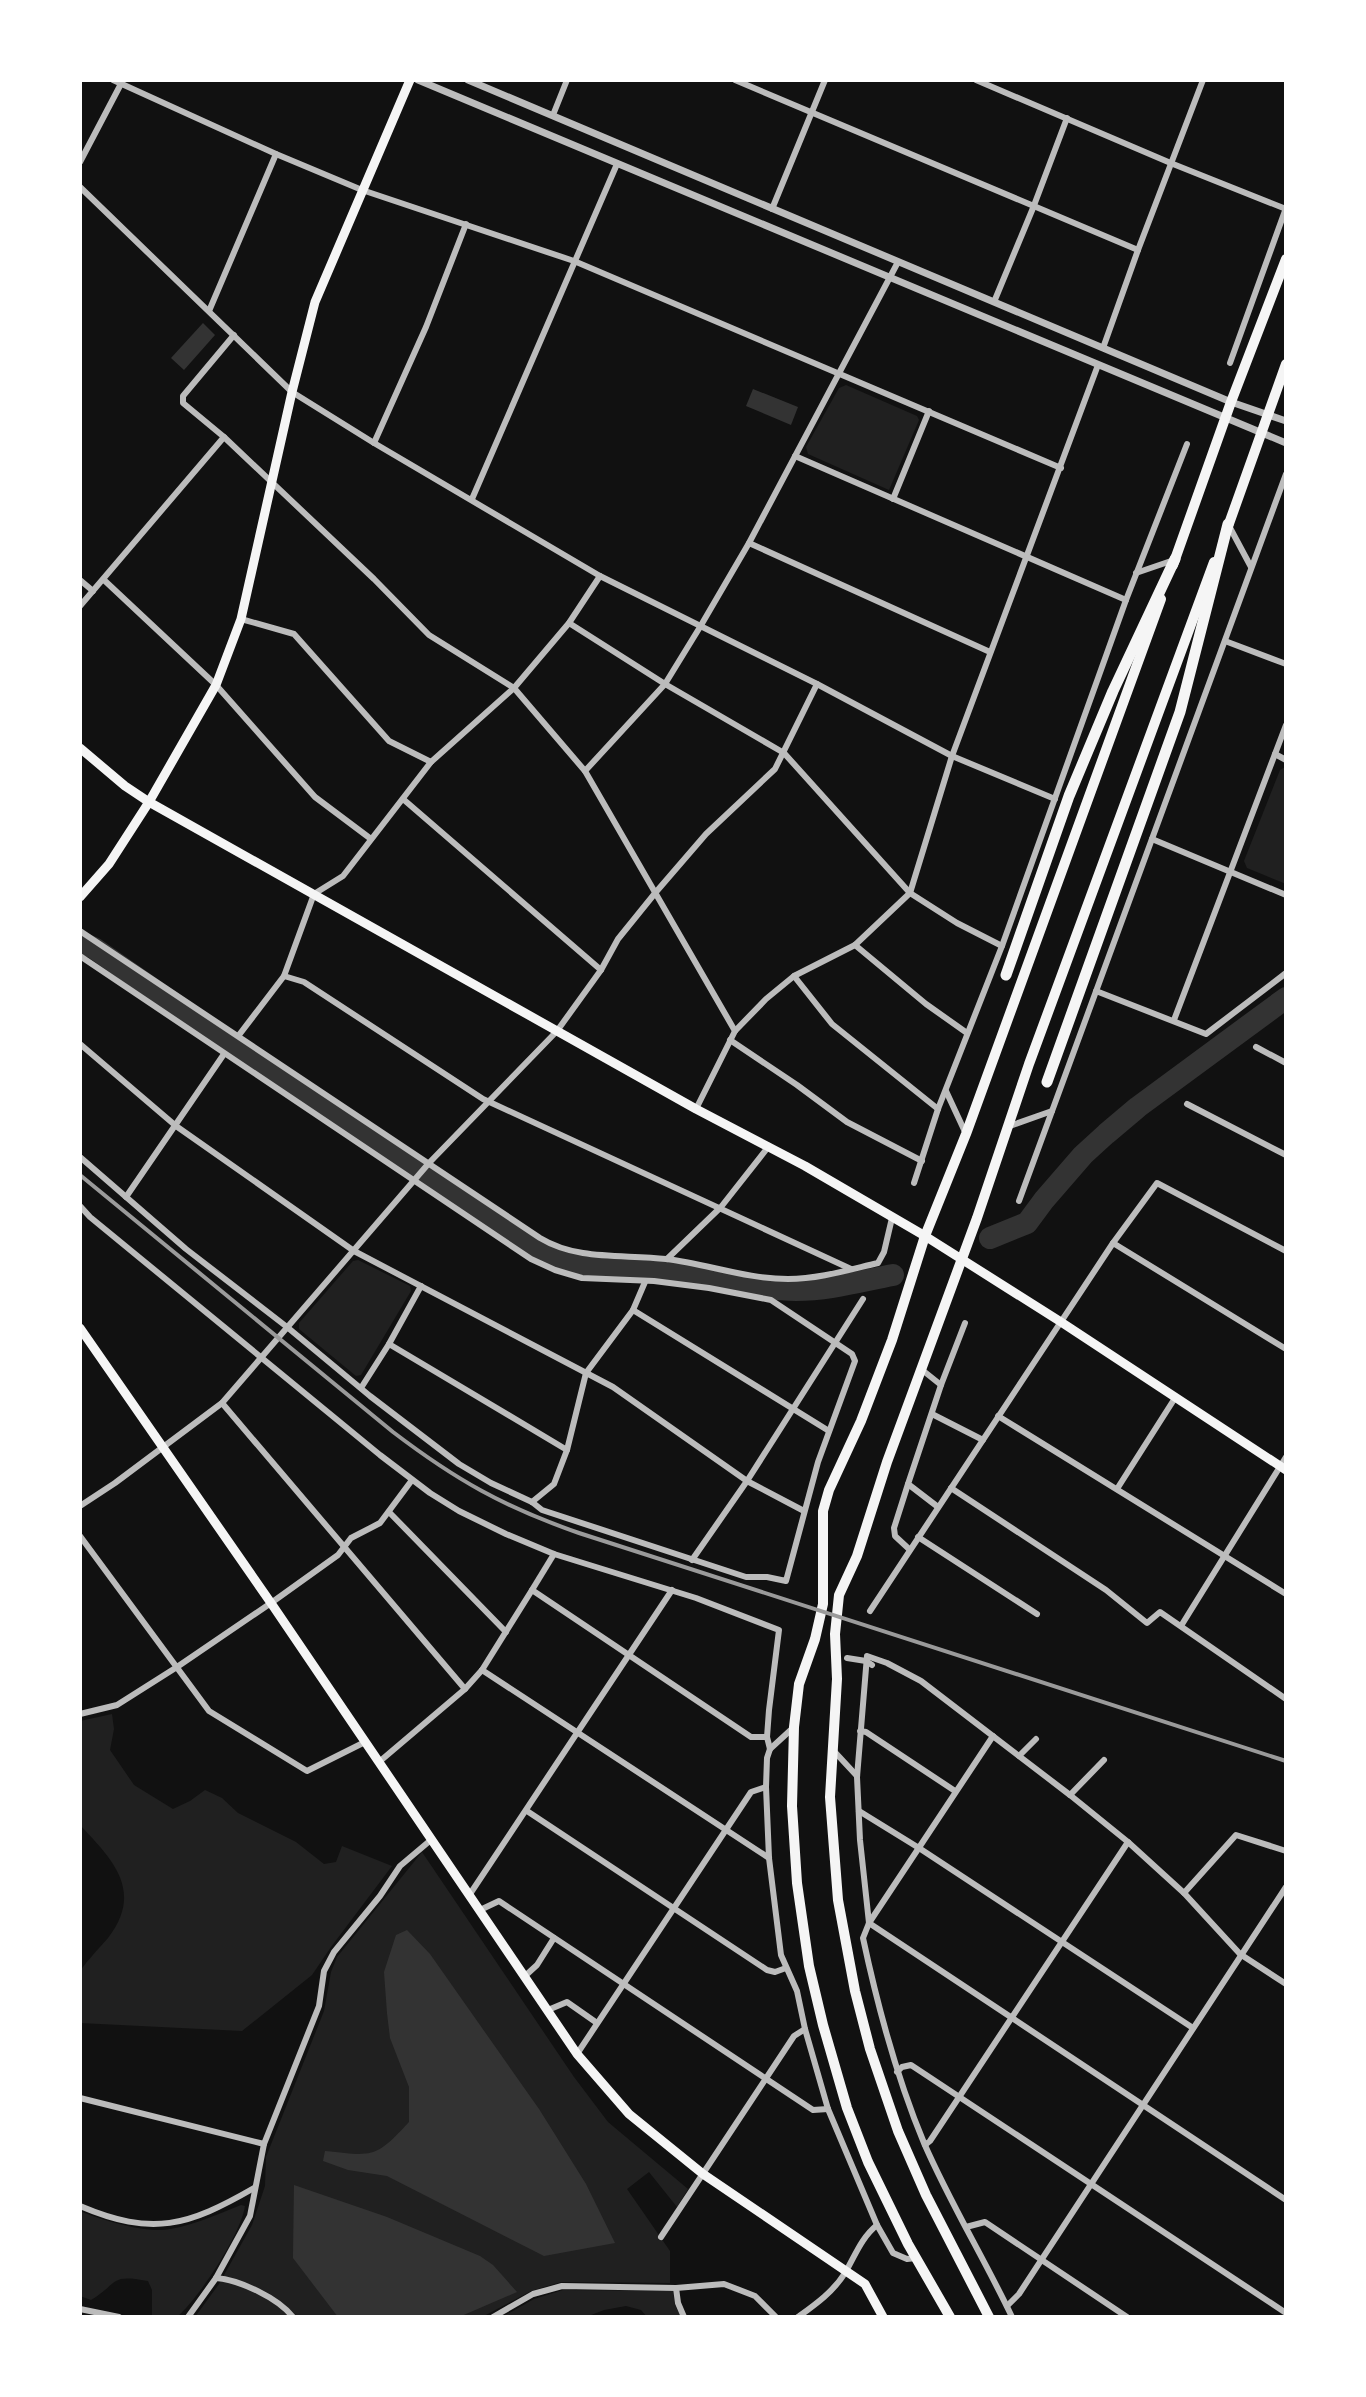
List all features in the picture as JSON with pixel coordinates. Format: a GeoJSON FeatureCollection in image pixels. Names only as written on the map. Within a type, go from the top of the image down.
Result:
{"type":"FeatureCollection","features":[{"type":"Feature","properties":{"kind":"highway"},"geometry":{"type":"LineString","coordinates":[[946,2314],[881,2190],[856,2133],[812,1981],[802,1924],[793,1837],[794,1727],[799,1684],[823,1604],[823,1511],[829,1490],[875,1386],[925,1236],[966,1134],[1231,402],[1286,259]]}},
{"type":"Feature","properties":{"kind":"highway"},"geometry":{"type":"LineString","coordinates":[[989,2317],[926,2195],[898,2131],[861,2017],[838,1900],[830,1797],[839,1595],[857,1556],[1007,1127],[1286,364]]}},
{"type":"Feature","properties":{"kind":"highway"},"geometry":{"type":"LineString","coordinates":[[1047,1082],[1180,712],[1228,524]]}},
{"type":"Feature","properties":{"kind":"highway"},"geometry":{"type":"LineString","coordinates":[[1006,975],[1069,796],[1113,691],[1175,559]]}},
{"type":"Feature","properties":{"kind":"main road"},"geometry":{"type":"LineString","coordinates":[[80,897],[109,864],[149,802],[216,685],[241,619],[315,302],[410,80]]}},
{"type":"Feature","properties":{"kind":"main road"},"geometry":{"type":"LineString","coordinates":[[80,748],[149,802],[696,1109],[769,1146],[925,1236],[1283,1468]]}},
{"type":"Feature","properties":{"kind":"main road"},"geometry":{"type":"LineString","coordinates":[[80,1328],[577,2054],[629,2114],[703,2174],[865,2284],[883,2317]]}},
{"type":"Feature","properties":{"kind":"street"},"geometry":{"type":"LineString","coordinates":[[113,80],[362,190],[574,261],[1061,468]]}},
{"type":"Feature","properties":{"kind":"street"},"geometry":{"type":"LineString","coordinates":[[418,80],[1286,443]]}},
{"type":"Feature","properties":{"kind":"street"},"geometry":{"type":"LineString","coordinates":[[468,80],[1231,402],[1286,421]]}},
{"type":"Feature","properties":{"kind":"street"},"geometry":{"type":"LineString","coordinates":[[553,115],[567,80]]}},
{"type":"Feature","properties":{"kind":"street"},"geometry":{"type":"LineString","coordinates":[[735,80],[1138,250]]}},
{"type":"Feature","properties":{"kind":"street"},"geometry":{"type":"LineString","coordinates":[[772,209],[825,80]]}},
{"type":"Feature","properties":{"kind":"street"},"geometry":{"type":"LineString","coordinates":[[976,80],[1286,209],[1230,363]]}},
{"type":"Feature","properties":{"kind":"street"},"geometry":{"type":"LineString","coordinates":[[1103,348],[1203,80]]}},
{"type":"Feature","properties":{"kind":"street"},"geometry":{"type":"LineString","coordinates":[[80,162],[122,82]]}},
{"type":"Feature","properties":{"kind":"street"},"geometry":{"type":"LineString","coordinates":[[994,302],[1067,118]]}},
{"type":"Feature","properties":{"kind":"street"},"geometry":{"type":"LineString","coordinates":[[209,311],[276,154]]}},
{"type":"Feature","properties":{"kind":"street"},"geometry":{"type":"LineString","coordinates":[[472,499],[617,164]]}},
{"type":"Feature","properties":{"kind":"street"},"geometry":{"type":"LineString","coordinates":[[80,187],[292,392],[600,576],[817,684],[952,756],[1055,799]]}},
{"type":"Feature","properties":{"kind":"street"},"geometry":{"type":"LineString","coordinates":[[374,443],[426,327],[466,224]]}},
{"type":"Feature","properties":{"kind":"street"},"geometry":{"type":"LineString","coordinates":[[585,771],[665,684],[749,543],[898,262]]}},
{"type":"Feature","properties":{"kind":"street"},"geometry":{"type":"LineString","coordinates":[[1248,314],[1258,331]]}},
{"type":"Feature","properties":{"kind":"street"},"geometry":{"type":"LineString","coordinates":[[234,335],[183,396],[183,403],[224,437],[429,635],[514,688],[585,771],[735,1031]]}},
{"type":"Feature","properties":{"kind":"street"},"geometry":{"type":"LineString","coordinates":[[696,1109],[735,1031],[766,999],[794,976],[855,945],[910,893],[952,756],[1098,365]]}},
{"type":"Feature","properties":{"kind":"street"},"geometry":{"type":"LineString","coordinates":[[893,499],[929,411]]}},
{"type":"Feature","properties":{"kind":"street"},"geometry":{"type":"LineString","coordinates":[[80,606],[224,437]]}},
{"type":"Feature","properties":{"kind":"street"},"geometry":{"type":"LineString","coordinates":[[914,1183],[938,1109],[1002,946],[1126,600],[1187,444]]}},
{"type":"Feature","properties":{"kind":"street"},"geometry":{"type":"LineString","coordinates":[[795,456],[1126,600]]}},
{"type":"Feature","properties":{"kind":"street"},"geometry":{"type":"LineString","coordinates":[[1019,1201],[1286,474]]}},
{"type":"Feature","properties":{"kind":"street"},"geometry":{"type":"LineString","coordinates":[[1228,524],[1251,568]]}},
{"type":"Feature","properties":{"kind":"street"},"geometry":{"type":"LineString","coordinates":[[749,543],[990,652]]}},
{"type":"Feature","properties":{"kind":"street"},"geometry":{"type":"LineString","coordinates":[[1136,573],[1175,559]]}},
{"type":"Feature","properties":{"kind":"street"},"geometry":{"type":"LineString","coordinates":[[239,1035],[284,976],[314,894],[343,876],[431,762],[514,688],[569,623],[600,576]]}},
{"type":"Feature","properties":{"kind":"street"},"geometry":{"type":"LineString","coordinates":[[80,580],[93,591]]}},
{"type":"Feature","properties":{"kind":"street"},"geometry":{"type":"LineString","coordinates":[[104,580],[216,685],[315,797],[371,839]]}},
{"type":"Feature","properties":{"kind":"street"},"geometry":{"type":"LineString","coordinates":[[241,619],[294,634],[389,741],[431,762]]}},
{"type":"Feature","properties":{"kind":"street"},"geometry":{"type":"LineString","coordinates":[[569,623],[665,684],[784,753],[910,893],[957,923],[1002,946]]}},
{"type":"Feature","properties":{"kind":"street"},"geometry":{"type":"LineString","coordinates":[[1225,641],[1286,664]]}},
{"type":"Feature","properties":{"kind":"street"},"geometry":{"type":"LineString","coordinates":[[80,1506],[222,1403],[413,1180],[557,1031],[601,970],[618,939],[656,892],[706,834],[775,769],[817,684]]}},
{"type":"Feature","properties":{"kind":"street"},"geometry":{"type":"LineString","coordinates":[[1174,1020],[1286,725]]}},
{"type":"Feature","properties":{"kind":"street"},"geometry":{"type":"LineString","coordinates":[[1275,754],[1286,760]]}},
{"type":"Feature","properties":{"kind":"street"},"geometry":{"type":"LineString","coordinates":[[403,799],[601,970]]}},
{"type":"Feature","properties":{"kind":"street"},"geometry":{"type":"LineString","coordinates":[[1152,839],[1286,895]]}},
{"type":"Feature","properties":{"kind":"street"},"geometry":{"type":"LineString","coordinates":[[80,931],[549,1244],[591,1255],[667,1259],[770,1279],[823,1277],[878,1263],[884,1252],[892,1218]]}},
{"type":"Feature","properties":{"kind":"street"},"geometry":{"type":"LineString","coordinates":[[855,945],[926,1004],[967,1033]]}},
{"type":"Feature","properties":{"kind":"street"},"geometry":{"type":"LineString","coordinates":[[80,956],[531,1259],[582,1278],[654,1281],[771,1300],[852,1354],[855,1361],[829,1431],[786,1581],[746,1577],[542,1510],[459,1464],[186,1249],[80,1157]]}},
{"type":"Feature","properties":{"kind":"street"},"geometry":{"type":"LineString","coordinates":[[1096,991],[1206,1034],[1286,973]]}},
{"type":"Feature","properties":{"kind":"street"},"geometry":{"type":"LineString","coordinates":[[284,976],[304,982],[489,1101],[851,1269]]}},
{"type":"Feature","properties":{"kind":"street"},"geometry":{"type":"LineString","coordinates":[[794,976],[832,1024],[938,1109]]}},
{"type":"Feature","properties":{"kind":"street"},"geometry":{"type":"LineString","coordinates":[[730,1040],[847,1122],[922,1161]]}},
{"type":"Feature","properties":{"kind":"street"},"geometry":{"type":"LineString","coordinates":[[80,1044],[176,1126],[354,1251],[613,1387],[747,1481],[804,1511]]}},
{"type":"Feature","properties":{"kind":"street"},"geometry":{"type":"LineString","coordinates":[[1256,1047],[1286,1063]]}},
{"type":"Feature","properties":{"kind":"street"},"geometry":{"type":"LineString","coordinates":[[126,1197],[224,1054]]}},
{"type":"Feature","properties":{"kind":"street"},"geometry":{"type":"LineString","coordinates":[[945,1090],[966,1134]]}},
{"type":"Feature","properties":{"kind":"street"},"geometry":{"type":"LineString","coordinates":[[1187,1104],[1286,1155]]}},
{"type":"Feature","properties":{"kind":"street"},"geometry":{"type":"LineString","coordinates":[[1007,1127],[1052,1111]]}},
{"type":"Feature","properties":{"kind":"street"},"geometry":{"type":"LineString","coordinates":[[667,1259],[721,1207],[769,1146]]}},
{"type":"Feature","properties":{"kind":"street"},"geometry":{"type":"LineString","coordinates":[[870,1611],[1113,1243],[1157,1183],[1286,1251]]}},
{"type":"Feature","properties":{"kind":"street"},"geometry":{"type":"LineString","coordinates":[[80,1206],[260,1358],[412,1480],[459,1511],[554,1554],[672,1590],[779,1630],[771,1683],[767,1737],[770,1749]]}},
{"type":"Feature","properties":{"kind":"street"},"geometry":{"type":"LineString","coordinates":[[1113,1243],[1286,1349]]}},
{"type":"Feature","properties":{"kind":"street"},"geometry":{"type":"LineString","coordinates":[[532,1502],[554,1484],[567,1450],[586,1373],[633,1310],[645,1282]]}},
{"type":"Feature","properties":{"kind":"street"},"geometry":{"type":"LineString","coordinates":[[361,1388],[421,1286]]}},
{"type":"Feature","properties":{"kind":"street"},"geometry":{"type":"LineString","coordinates":[[692,1560],[747,1481],[863,1299]]}},
{"type":"Feature","properties":{"kind":"street"},"geometry":{"type":"LineString","coordinates":[[633,1310],[829,1431]]}},
{"type":"Feature","properties":{"kind":"street"},"geometry":{"type":"LineString","coordinates":[[909,1549],[895,1536],[894,1528],[965,1323]]}},
{"type":"Feature","properties":{"kind":"street"},"geometry":{"type":"LineString","coordinates":[[389,1344],[567,1450]]}},
{"type":"Feature","properties":{"kind":"street"},"geometry":{"type":"LineString","coordinates":[[921,1369],[941,1385]]}},
{"type":"Feature","properties":{"kind":"street"},"geometry":{"type":"LineString","coordinates":[[1117,1489],[1175,1398]]}},
{"type":"Feature","properties":{"kind":"street"},"geometry":{"type":"LineString","coordinates":[[222,1403],[465,1689]]}},
{"type":"Feature","properties":{"kind":"street"},"geometry":{"type":"LineString","coordinates":[[932,1414],[983,1440]]}},
{"type":"Feature","properties":{"kind":"street"},"geometry":{"type":"LineString","coordinates":[[998,1416],[1286,1594]]}},
{"type":"Feature","properties":{"kind":"street"},"geometry":{"type":"LineString","coordinates":[[1181,1626],[1283,1468],[1286,1457]]}},
{"type":"Feature","properties":{"kind":"street"},"geometry":{"type":"LineString","coordinates":[[80,1714],[117,1705],[271,1603],[338,1555],[351,1538],[380,1523],[412,1480]]}},
{"type":"Feature","properties":{"kind":"street"},"geometry":{"type":"LineString","coordinates":[[908,1484],[938,1507]]}},
{"type":"Feature","properties":{"kind":"street"},"geometry":{"type":"LineString","coordinates":[[951,1488],[1106,1590],[1147,1623],[1160,1612],[1286,1699]]}},
{"type":"Feature","properties":{"kind":"street"},"geometry":{"type":"LineString","coordinates":[[389,1512],[506,1632]]}},
{"type":"Feature","properties":{"kind":"street"},"geometry":{"type":"LineString","coordinates":[[80,1536],[209,1711],[307,1771],[365,1742]]}},
{"type":"Feature","properties":{"kind":"street"},"geometry":{"type":"LineString","coordinates":[[918,1537],[1037,1614]]}},
{"type":"Feature","properties":{"kind":"street"},"geometry":{"type":"LineString","coordinates":[[379,1762],[465,1689],[482,1670],[554,1554]]}},
{"type":"Feature","properties":{"kind":"street"},"geometry":{"type":"LineString","coordinates":[[532,1590],[751,1737],[767,1737]]}},
{"type":"Feature","properties":{"kind":"street"},"geometry":{"type":"LineString","coordinates":[[470,1894],[672,1590]]}},
{"type":"Feature","properties":{"kind":"street"},"geometry":{"type":"LineString","coordinates":[[869,1923],[857,1777],[869,1663],[867,1656],[921,1681],[1070,1795],[1184,1893],[1240,1954],[1286,1984]]}},
{"type":"Feature","properties":{"kind":"street"},"geometry":{"type":"LineString","coordinates":[[847,1658],[869,1663]]}},
{"type":"Feature","properties":{"kind":"street"},"geometry":{"type":"LineString","coordinates":[[482,1670],[769,1858]]}},
{"type":"Feature","properties":{"kind":"street"},"geometry":{"type":"LineString","coordinates":[[794,1727],[770,1749],[767,1758],[769,1858],[781,1955],[797,1991],[828,2109],[877,2225],[893,2253],[907,2259],[916,2258]]}},
{"type":"Feature","properties":{"kind":"street"},"geometry":{"type":"LineString","coordinates":[[860,1731],[955,1791]]}},
{"type":"Feature","properties":{"kind":"street"},"geometry":{"type":"LineString","coordinates":[[993,1736],[869,1923],[863,1938],[877,2003],[897,2072],[925,2145],[1012,2317]]}},
{"type":"Feature","properties":{"kind":"street"},"geometry":{"type":"LineString","coordinates":[[1019,1756],[1036,1739]]}},
{"type":"Feature","properties":{"kind":"street"},"geometry":{"type":"LineString","coordinates":[[832,1749],[857,1777]]}},
{"type":"Feature","properties":{"kind":"street"},"geometry":{"type":"LineString","coordinates":[[1070,1795],[1104,1760]]}},
{"type":"Feature","properties":{"kind":"street"},"geometry":{"type":"LineString","coordinates":[[577,2054],[751,1792],[766,1787]]}},
{"type":"Feature","properties":{"kind":"street"},"geometry":{"type":"LineString","coordinates":[[527,1811],[767,1970],[775,1972],[786,1968]]}},
{"type":"Feature","properties":{"kind":"street"},"geometry":{"type":"LineString","coordinates":[[859,1811],[1193,2028]]}},
{"type":"Feature","properties":{"kind":"street"},"geometry":{"type":"LineString","coordinates":[[1184,1893],[1236,1835],[1286,1851]]}},
{"type":"Feature","properties":{"kind":"street"},"geometry":{"type":"LineString","coordinates":[[188,2317],[216,2278],[250,2216],[264,2144],[319,2006],[324,1971],[334,1952],[400,1866],[432,1839]]}},
{"type":"Feature","properties":{"kind":"street"},"geometry":{"type":"LineString","coordinates":[[925,2145],[1128,1842]]}},
{"type":"Feature","properties":{"kind":"street"},"geometry":{"type":"LineString","coordinates":[[1007,2306],[1019,2294],[1286,1887]]}},
{"type":"Feature","properties":{"kind":"street"},"geometry":{"type":"LineString","coordinates":[[480,1910],[499,1901],[813,2110],[828,2109]]}},
{"type":"Feature","properties":{"kind":"street"},"geometry":{"type":"LineString","coordinates":[[869,1923],[1286,2200]]}},
{"type":"Feature","properties":{"kind":"street"},"geometry":{"type":"LineString","coordinates":[[525,1976],[537,1965],[554,1938]]}},
{"type":"Feature","properties":{"kind":"street"},"geometry":{"type":"LineString","coordinates":[[548,2010],[567,2002],[597,2023]]}},
{"type":"Feature","properties":{"kind":"street"},"geometry":{"type":"LineString","coordinates":[[661,2237],[794,2036],[805,2029]]}},
{"type":"Feature","properties":{"kind":"street"},"geometry":{"type":"LineString","coordinates":[[897,2072],[911,2065],[1286,2313]]}},
{"type":"Feature","properties":{"kind":"street"},"geometry":{"type":"LineString","coordinates":[[80,2098],[264,2144]]}},
{"type":"Feature","properties":{"kind":"street"},"geometry":{"type":"LineString","coordinates":[[80,2206],[106,2217],[142,2224],[169,2225],[220,2207],[254,2188]]}},
{"type":"Feature","properties":{"kind":"street"},"geometry":{"type":"LineString","coordinates":[[966,2227],[985,2222],[1127,2317]]}},
{"type":"Feature","properties":{"kind":"street"},"geometry":{"type":"LineString","coordinates":[[798,2317],[825,2297],[847,2270],[853,2254],[877,2225]]}},
{"type":"Feature","properties":{"kind":"street"},"geometry":{"type":"LineString","coordinates":[[961,2265],[976,2249]]}},
{"type":"Feature","properties":{"kind":"street"},"geometry":{"type":"LineString","coordinates":[[216,2278],[228,2279],[273,2299],[293,2317]]}},
{"type":"Feature","properties":{"kind":"street"},"geometry":{"type":"LineString","coordinates":[[493,2317],[533,2294],[562,2286],[676,2288],[724,2284],[755,2296],[776,2317]]}},
{"type":"Feature","properties":{"kind":"street"},"geometry":{"type":"LineString","coordinates":[[676,2288],[684,2317]]}},
{"type":"Feature","properties":{"kind":"street"},"geometry":{"type":"LineString","coordinates":[[80,2309],[119,2317]]}},
{"type":"Feature","properties":{"kind":"shaded area"},"geometry":{"type":"Polygon","coordinates":[[[203,323],[215,335],[184,370],[171,358],[203,323]]]}},
{"type":"Feature","properties":{"kind":"shaded area"},"geometry":{"type":"Polygon","coordinates":[[[846,385],[917,416],[919,420],[889,490],[808,454],[806,447],[839,388],[846,385]]]}},
{"type":"Feature","properties":{"kind":"shaded area"},"geometry":{"type":"Polygon","coordinates":[[[753,389],[798,407],[791,425],[746,406],[753,389]]]}},
{"type":"Feature","properties":{"kind":"shaded area"},"geometry":{"type":"Polygon","coordinates":[[[1286,767],[1286,884],[1247,868],[1244,861],[1280,770],[1286,767]]]}},
{"type":"Feature","properties":{"kind":"shaded area"},"geometry":{"type":"Polygon","coordinates":[[[358,1260],[410,1286],[411,1291],[361,1375],[356,1376],[299,1329],[299,1323],[353,1261],[358,1260]]]}},
{"type":"Feature","properties":{"kind":"shaded area"},"geometry":{"type":"Polygon","coordinates":[[[112,1714],[114,1729],[110,1750],[134,1785],[173,1809],[205,1790],[222,1798],[238,1813],[296,1842],[324,1864],[336,1862],[342,1846],[392,1866],[312,1975],[242,2031],[80,2023],[80,1972],[118,1921],[124,1891],[113,1864],[80,1825],[80,1721],[112,1714]]]}},
{"type":"Feature","properties":{"kind":"shaded area"},"geometry":{"type":"Polygon","coordinates":[[[422,1852],[574,2077],[608,2122],[688,2189],[677,2207],[649,2172],[627,2189],[670,2251],[670,2283],[561,2282],[531,2291],[482,2317],[195,2317],[219,2284],[252,2225],[265,2186],[266,2157],[324,2011],[337,1957],[422,1852]]]}},
{"type":"Feature","properties":{"kind":"shaded area"},"geometry":{"type":"Polygon","coordinates":[[[407,1930],[430,1954],[539,2109],[586,2184],[615,2243],[544,2256],[387,2176],[348,2170],[323,2161],[325,2151],[364,2154],[380,2149],[409,2122],[409,2087],[390,2038],[384,1972],[396,1935],[407,1930]]]}},
{"type":"Feature","properties":{"kind":"shaded area"},"geometry":{"type":"Polygon","coordinates":[[[294,2185],[387,2217],[480,2256],[493,2265],[517,2292],[459,2317],[338,2317],[293,2258],[294,2185]]]}},
{"type":"Feature","properties":{"kind":"shaded area"},"geometry":{"type":"Polygon","coordinates":[[[245,2206],[242,2218],[228,2248],[196,2296],[177,2317],[152,2316],[152,2290],[148,2281],[120,2279],[91,2300],[80,2296],[80,2211],[120,2224],[161,2230],[191,2224],[245,2206]]]}},
{"type":"Feature","properties":{"kind":"shaded area"},"geometry":{"type":"Polygon","coordinates":[[[563,2290],[673,2291],[681,2317],[647,2317],[641,2310],[626,2306],[586,2317],[502,2317],[534,2299],[563,2290]]]}},
{"type":"Feature","properties":{"kind":"waterway"},"geometry":{"type":"LineString","coordinates":[[80,942],[94,948],[533,1247],[552,1255],[591,1266],[694,1275],[783,1290],[845,1285],[893,1275]]}},
{"type":"Feature","properties":{"kind":"waterway"},"geometry":{"type":"LineString","coordinates":[[990,1238],[1027,1223],[1083,1155],[1106,1134],[1286,998]]}},
{"type":"Feature","properties":{"kind":"railway"},"geometry":{"type":"LineString","coordinates":[[80,1175],[393,1432],[460,1478],[504,1502],[579,1533],[1286,1761]]}}]}
